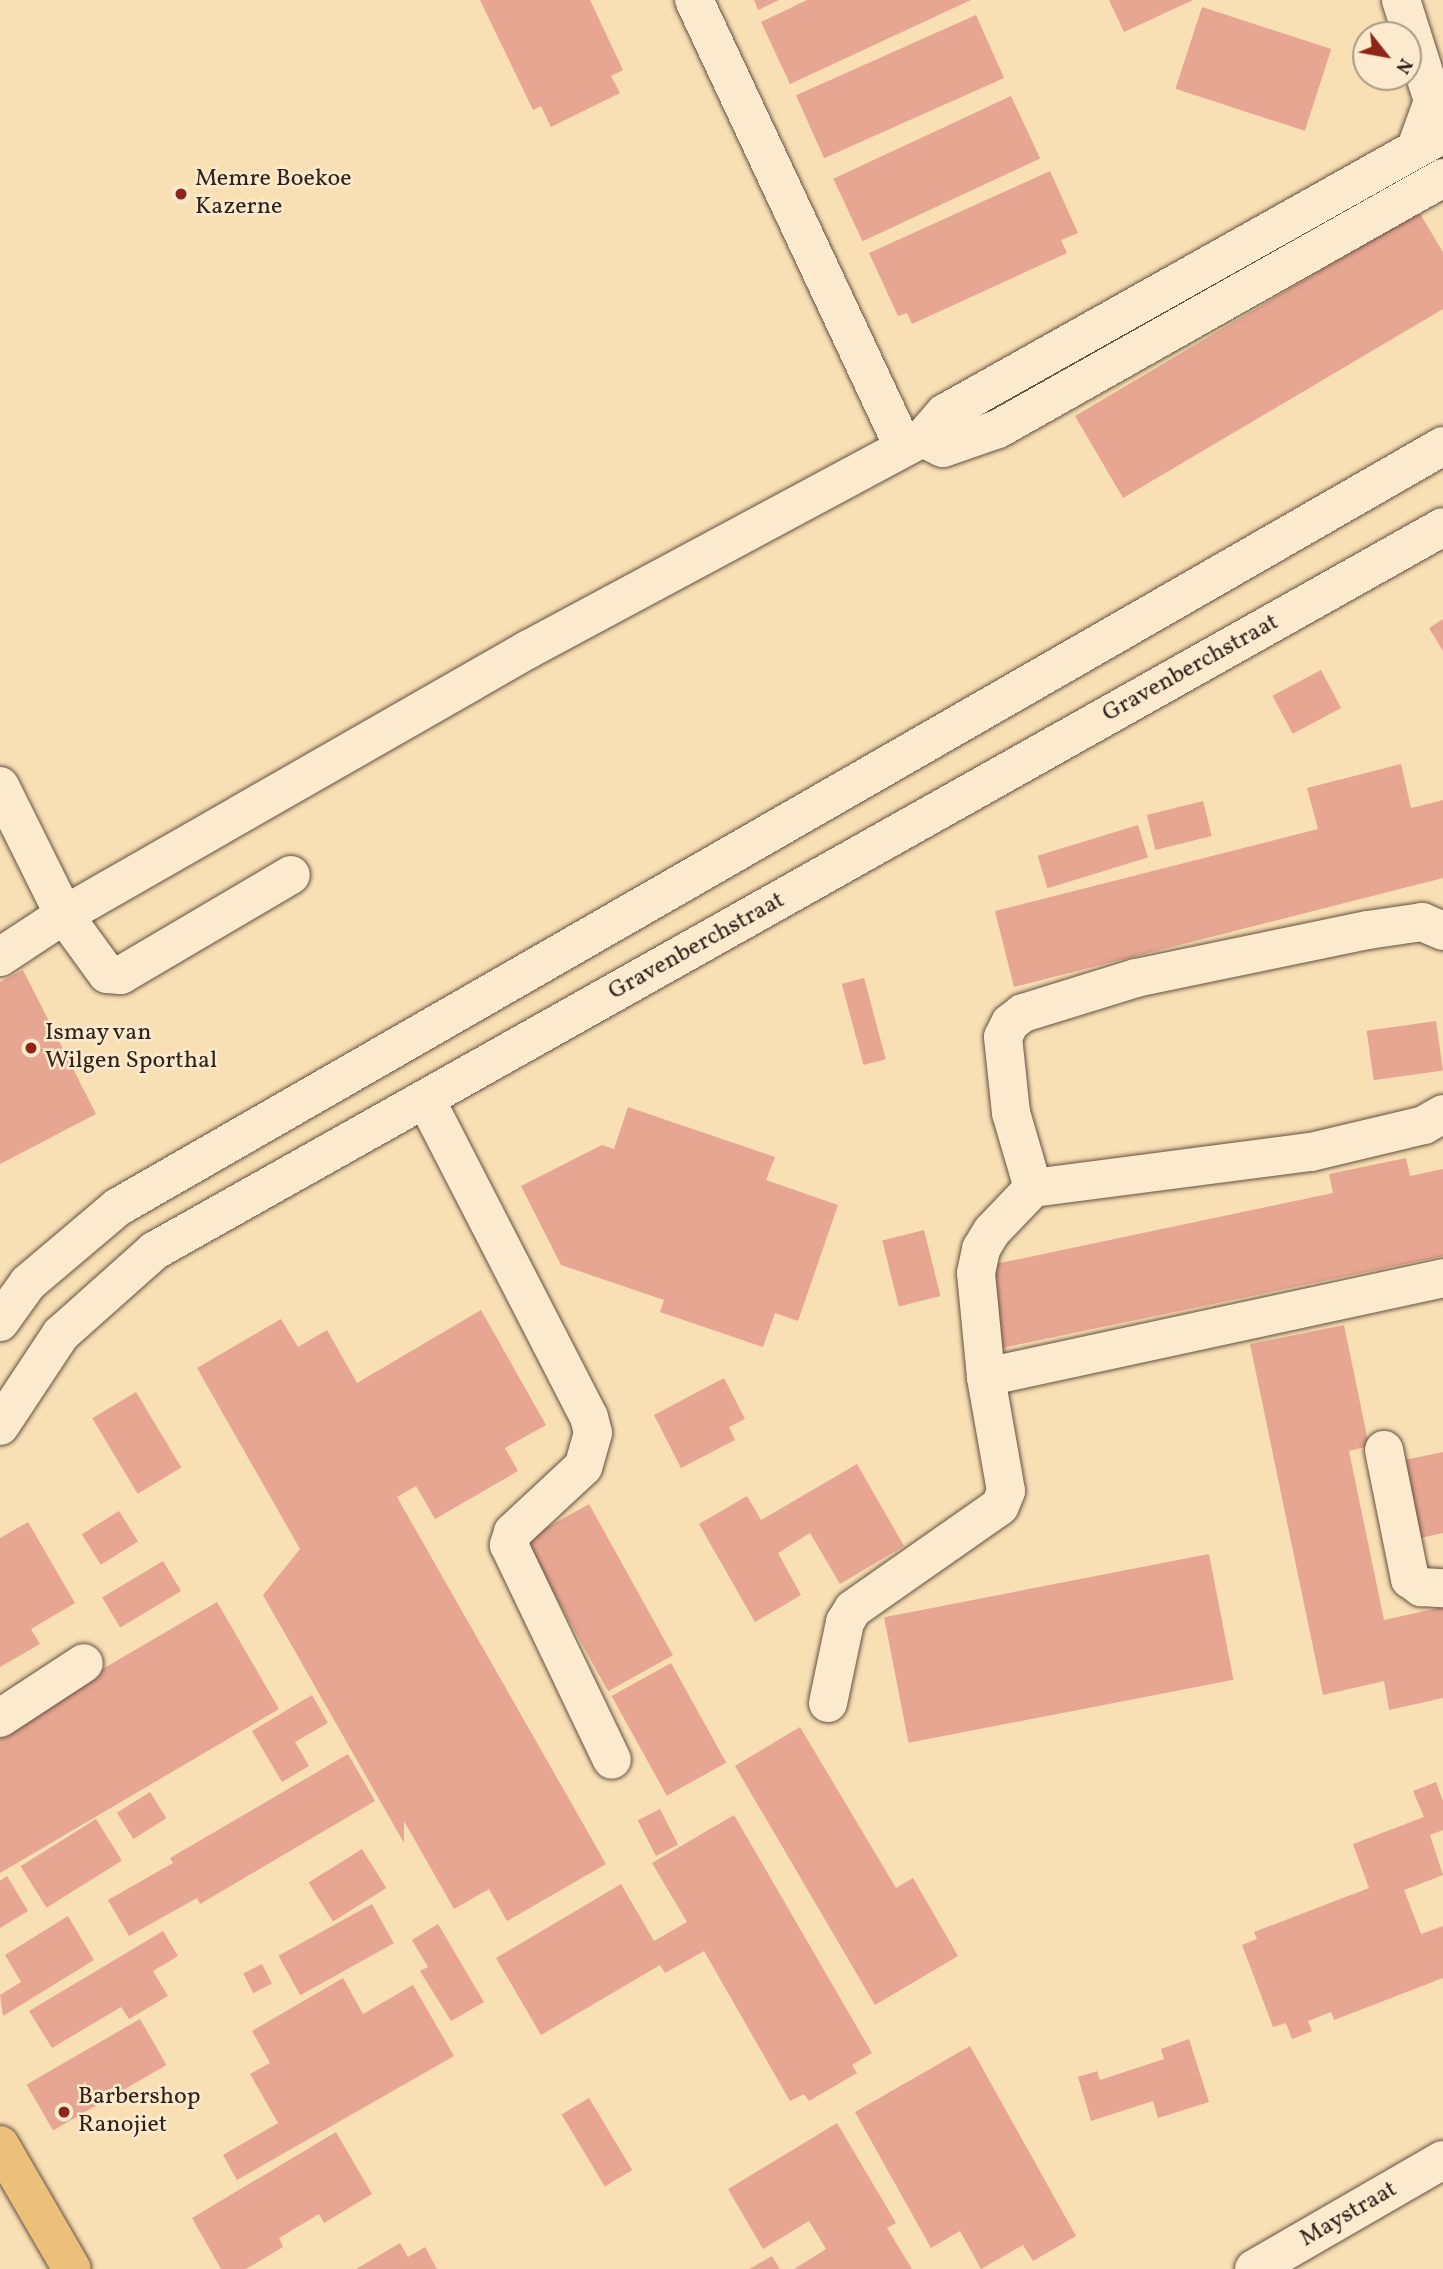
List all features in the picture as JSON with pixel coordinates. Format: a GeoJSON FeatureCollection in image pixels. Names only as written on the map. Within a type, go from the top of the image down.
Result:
{"type":"FeatureCollection","features":[{"type":"Feature","properties":{"kind":"main road"},"geometry":{"type":"LineString","coordinates":[[0,2145],[72,2269]]}},
{"type":"Feature","properties":{"kind":"street"},"geometry":{"type":"LineString","coordinates":[[694,0],[913,442]]}},
{"type":"Feature","properties":{"kind":"street"},"geometry":{"type":"LineString","coordinates":[[0,957],[64,915],[529,649],[913,442],[945,413],[1430,141],[1433,101],[1401,0]]}},
{"type":"Feature","properties":{"kind":"street"},"geometry":{"type":"LineString","coordinates":[[913,442],[943,448],[998,429],[1443,177]]}},
{"type":"Feature","properties":{"kind":"street"},"geometry":{"type":"LineString","coordinates":[[0,1322],[28,1283],[118,1208],[1443,446]]}},
{"type":"Feature","properties":{"kind":"street","name":"Gravenberchstraat"},"geometry":{"type":"LineString","coordinates":[[0,1426],[61,1335],[154,1251],[1443,527]]}},
{"type":"Feature","properties":{"kind":"street"},"geometry":{"type":"LineString","coordinates":[[0,786],[64,915],[107,974],[121,975],[291,875]]}},
{"type":"Feature","properties":{"kind":"street"},"geometry":{"type":"LineString","coordinates":[[1033,1188],[1011,1113],[1003,1038],[1010,1023],[1023,1013],[1136,978],[1368,930],[1423,922],[1443,931]]}},
{"type":"Feature","properties":{"kind":"street"},"geometry":{"type":"LineString","coordinates":[[425,1100],[589,1418],[590,1451],[583,1467],[513,1532],[509,1545],[612,1759]]}},
{"type":"Feature","properties":{"kind":"street"},"geometry":{"type":"LineString","coordinates":[[828,1703],[845,1622],[853,1609],[1000,1506],[1006,1491],[986,1377],[976,1273],[981,1249],[992,1231],[1033,1188],[1311,1152],[1424,1125],[1443,1114]]}},
{"type":"Feature","properties":{"kind":"street"},"geometry":{"type":"LineString","coordinates":[[986,1377],[1443,1278]]}},
{"type":"Feature","properties":{"kind":"street"},"geometry":{"type":"LineString","coordinates":[[1384,1450],[1410,1579],[1421,1587],[1443,1588]]}},
{"type":"Feature","properties":{"kind":"street"},"geometry":{"type":"LineString","coordinates":[[0,1718],[84,1664]]}},
{"type":"Feature","properties":{"kind":"street","name":"Maystraat"},"geometry":{"type":"LineString","coordinates":[[1254,2269],[1443,2160]]}},
{"type":"Feature","properties":{"kind":"building"},"geometry":{"type":"Polygon","coordinates":[[[480,0],[590,0],[623,70],[611,76],[620,93],[551,127],[541,106],[533,110],[480,0]]]}},
{"type":"Feature","properties":{"kind":"building"},"geometry":{"type":"Polygon","coordinates":[[[754,0],[779,0],[758,10],[754,0]]]}},
{"type":"Feature","properties":{"kind":"building"},"geometry":{"type":"Polygon","coordinates":[[[807,0],[971,0],[790,84],[761,22],[807,0]]]}},
{"type":"Feature","properties":{"kind":"building"},"geometry":{"type":"Polygon","coordinates":[[[1109,0],[1193,0],[1124,32],[1109,0]]]}},
{"type":"Feature","properties":{"kind":"building"},"geometry":{"type":"Polygon","coordinates":[[[1202,7],[1331,49],[1305,131],[1175,89],[1202,7]]]}},
{"type":"Feature","properties":{"kind":"building"},"geometry":{"type":"Polygon","coordinates":[[[976,15],[1004,78],[824,158],[796,95],[976,15]]]}},
{"type":"Feature","properties":{"kind":"building"},"geometry":{"type":"Polygon","coordinates":[[[1011,96],[1040,159],[863,241],[833,179],[1011,96]]]}},
{"type":"Feature","properties":{"kind":"building"},"geometry":{"type":"Polygon","coordinates":[[[1050,171],[1078,233],[1061,240],[1067,253],[912,324],[907,313],[898,316],[869,253],[1050,171]]]}},
{"type":"Feature","properties":{"kind":"building"},"geometry":{"type":"Polygon","coordinates":[[[1419,212],[1443,252],[1443,309],[1123,498],[1075,416],[1419,212]]]}},
{"type":"Feature","properties":{"kind":"building"},"geometry":{"type":"Polygon","coordinates":[[[1443,619],[1443,651],[1429,628],[1443,619]]]}},
{"type":"Feature","properties":{"kind":"building"},"geometry":{"type":"Polygon","coordinates":[[[1321,670],[1341,708],[1293,734],[1272,696],[1321,670]]]}},
{"type":"Feature","properties":{"kind":"building"},"geometry":{"type":"Polygon","coordinates":[[[1401,764],[1411,808],[1443,800],[1443,878],[1014,987],[995,911],[1318,829],[1307,788],[1401,764]]]}},
{"type":"Feature","properties":{"kind":"building"},"geometry":{"type":"Polygon","coordinates":[[[1203,801],[1212,836],[1155,850],[1147,815],[1203,801]]]}},
{"type":"Feature","properties":{"kind":"building"},"geometry":{"type":"Polygon","coordinates":[[[1138,825],[1148,858],[1048,888],[1038,856],[1138,825]]]}},
{"type":"Feature","properties":{"kind":"building","name":"Ismay van Wilgen Sporthal"},"geometry":{"type":"Polygon","coordinates":[[[23,970],[96,1114],[0,1164],[0,982],[23,970]]]}},
{"type":"Feature","properties":{"kind":"building"},"geometry":{"type":"Polygon","coordinates":[[[864,978],[886,1059],[864,1065],[842,984],[864,978]]]}},
{"type":"Feature","properties":{"kind":"building"},"geometry":{"type":"Polygon","coordinates":[[[1436,1021],[1443,1071],[1374,1080],[1367,1031],[1436,1021]]]}},
{"type":"Feature","properties":{"kind":"building"},"geometry":{"type":"Polygon","coordinates":[[[628,1107],[775,1157],[766,1180],[838,1205],[798,1321],[775,1313],[763,1347],[660,1312],[664,1300],[561,1265],[521,1186],[602,1145],[614,1149],[628,1107]]]}},
{"type":"Feature","properties":{"kind":"building"},"geometry":{"type":"Polygon","coordinates":[[[1406,1158],[1410,1176],[1443,1169],[1443,1256],[1002,1348],[986,1266],[1333,1193],[1329,1174],[1406,1158]]]}},
{"type":"Feature","properties":{"kind":"building"},"geometry":{"type":"Polygon","coordinates":[[[924,1230],[940,1296],[899,1306],[882,1240],[924,1230]]]}},
{"type":"Feature","properties":{"kind":"building"},"geometry":{"type":"Polygon","coordinates":[[[481,1310],[546,1425],[505,1448],[518,1471],[435,1519],[416,1486],[397,1497],[606,1864],[507,1921],[489,1889],[454,1909],[404,1821],[404,1843],[263,1595],[300,1549],[197,1368],[281,1319],[298,1347],[327,1330],[357,1383],[481,1310]]]}},
{"type":"Feature","properties":{"kind":"building"},"geometry":{"type":"Polygon","coordinates":[[[1344,1325],[1369,1446],[1349,1451],[1384,1620],[1443,1607],[1443,1698],[1389,1710],[1384,1681],[1323,1695],[1250,1344],[1344,1325]]]}},
{"type":"Feature","properties":{"kind":"building"},"geometry":{"type":"Polygon","coordinates":[[[724,1378],[745,1419],[729,1427],[735,1440],[681,1468],[654,1415],[724,1378]]]}},
{"type":"Feature","properties":{"kind":"building"},"geometry":{"type":"Polygon","coordinates":[[[136,1392],[181,1467],[138,1494],[92,1418],[136,1392]]]}},
{"type":"Feature","properties":{"kind":"building"},"geometry":{"type":"Polygon","coordinates":[[[1443,1452],[1443,1533],[1411,1540],[1395,1462],[1443,1452]]]}},
{"type":"Feature","properties":{"kind":"building"},"geometry":{"type":"Polygon","coordinates":[[[857,1464],[904,1546],[840,1584],[810,1533],[778,1553],[801,1595],[755,1622],[699,1524],[747,1496],[761,1520],[857,1464]]]}},
{"type":"Feature","properties":{"kind":"building"},"geometry":{"type":"Polygon","coordinates":[[[589,1504],[673,1655],[608,1691],[524,1540],[589,1504]]]}},
{"type":"Feature","properties":{"kind":"building"},"geometry":{"type":"Polygon","coordinates":[[[119,1511],[138,1542],[101,1565],[82,1534],[119,1511]]]}},
{"type":"Feature","properties":{"kind":"building"},"geometry":{"type":"Polygon","coordinates":[[[28,1522],[75,1603],[31,1629],[40,1644],[0,1667],[0,1538],[28,1522]]]}},
{"type":"Feature","properties":{"kind":"building"},"geometry":{"type":"Polygon","coordinates":[[[1209,1554],[1233,1680],[909,1743],[884,1617],[1209,1554]]]}},
{"type":"Feature","properties":{"kind":"building"},"geometry":{"type":"Polygon","coordinates":[[[163,1561],[181,1591],[120,1628],[102,1598],[163,1561]]]}},
{"type":"Feature","properties":{"kind":"building"},"geometry":{"type":"Polygon","coordinates":[[[217,1602],[279,1709],[0,1873],[0,1729],[217,1602]]]}},
{"type":"Feature","properties":{"kind":"building"},"geometry":{"type":"Polygon","coordinates":[[[671,1663],[726,1763],[667,1796],[612,1696],[671,1663]]]}},
{"type":"Feature","properties":{"kind":"building"},"geometry":{"type":"Polygon","coordinates":[[[312,1695],[328,1723],[295,1742],[309,1766],[282,1782],[252,1731],[312,1695]]]}},
{"type":"Feature","properties":{"kind":"building"},"geometry":{"type":"Polygon","coordinates":[[[800,1727],[896,1888],[913,1878],[958,1956],[875,2005],[735,1766],[800,1727]]]}},
{"type":"Feature","properties":{"kind":"building"},"geometry":{"type":"Polygon","coordinates":[[[348,1754],[375,1801],[200,1904],[197,1898],[129,1936],[108,1900],[173,1863],[170,1858],[348,1754]]]}},
{"type":"Feature","properties":{"kind":"building"},"geometry":{"type":"Polygon","coordinates":[[[1436,1782],[1443,1801],[1443,1830],[1430,1835],[1443,1875],[1404,1890],[1421,1934],[1443,1926],[1443,1978],[1334,2020],[1331,2012],[1308,2021],[1312,2031],[1292,2039],[1286,2023],[1273,2027],[1242,1945],[1257,1939],[1254,1932],[1369,1888],[1353,1844],[1424,1817],[1413,1791],[1436,1782]]]}},
{"type":"Feature","properties":{"kind":"building"},"geometry":{"type":"Polygon","coordinates":[[[150,1792],[166,1818],[133,1839],[117,1813],[150,1792]]]}},
{"type":"Feature","properties":{"kind":"building"},"geometry":{"type":"Polygon","coordinates":[[[660,1809],[678,1845],[656,1856],[638,1820],[660,1809]]]}},
{"type":"Feature","properties":{"kind":"building"},"geometry":{"type":"Polygon","coordinates":[[[734,1815],[872,2053],[852,2065],[857,2073],[809,2101],[804,2094],[790,2101],[704,1951],[665,1973],[660,1965],[541,2035],[496,1958],[621,1884],[654,1941],[687,1922],[652,1863],[734,1815]]]}},
{"type":"Feature","properties":{"kind":"building"},"geometry":{"type":"Polygon","coordinates":[[[96,1819],[122,1861],[46,1908],[21,1866],[96,1819]]]}},
{"type":"Feature","properties":{"kind":"building"},"geometry":{"type":"Polygon","coordinates":[[[362,1849],[386,1888],[333,1921],[309,1882],[362,1849]]]}},
{"type":"Feature","properties":{"kind":"building"},"geometry":{"type":"Polygon","coordinates":[[[7,1876],[28,1911],[0,1928],[0,1881],[7,1876]]]}},
{"type":"Feature","properties":{"kind":"building"},"geometry":{"type":"Polygon","coordinates":[[[372,1904],[394,1943],[300,1995],[278,1956],[372,1904]]]}},
{"type":"Feature","properties":{"kind":"building"},"geometry":{"type":"Polygon","coordinates":[[[68,1916],[94,1960],[3,2016],[0,1995],[21,1982],[5,1955],[68,1916]]]}},
{"type":"Feature","properties":{"kind":"building"},"geometry":{"type":"Polygon","coordinates":[[[438,1924],[484,2002],[451,2021],[420,1971],[428,1967],[412,1940],[438,1924]]]}},
{"type":"Feature","properties":{"kind":"building"},"geometry":{"type":"Polygon","coordinates":[[[163,1931],[178,1956],[153,1971],[168,1996],[129,2019],[121,2007],[52,2048],[29,2011],[163,1931]]]}},
{"type":"Feature","properties":{"kind":"building"},"geometry":{"type":"Polygon","coordinates":[[[262,1964],[272,1984],[253,1993],[243,1974],[262,1964]]]}},
{"type":"Feature","properties":{"kind":"building"},"geometry":{"type":"Polygon","coordinates":[[[343,1978],[363,2014],[413,1985],[454,2056],[237,2180],[223,2155],[278,2123],[250,2074],[270,2063],[252,2031],[343,1978]]]}},
{"type":"Feature","properties":{"kind":"building"},"geometry":{"type":"Polygon","coordinates":[[[140,2019],[166,2065],[53,2130],[27,2084],[140,2019]]]}},
{"type":"Feature","properties":{"kind":"building"},"geometry":{"type":"Polygon","coordinates":[[[1189,2039],[1209,2102],[1158,2118],[1153,2101],[1091,2121],[1078,2077],[1097,2071],[1100,2080],[1164,2059],[1161,2049],[1189,2039]]]}},
{"type":"Feature","properties":{"kind":"building"},"geometry":{"type":"Polygon","coordinates":[[[970,2046],[1076,2236],[1033,2261],[1023,2245],[981,2269],[960,2231],[931,2248],[855,2112],[970,2046]]]}},
{"type":"Feature","properties":{"kind":"building"},"geometry":{"type":"Polygon","coordinates":[[[589,2098],[632,2170],[605,2186],[562,2114],[589,2098]]]}},
{"type":"Feature","properties":{"kind":"building"},"geometry":{"type":"Polygon","coordinates":[[[837,2123],[896,2223],[887,2228],[912,2269],[794,2269],[826,2249],[809,2221],[763,2249],[728,2189],[837,2123]]]}},
{"type":"Feature","properties":{"kind":"building"},"geometry":{"type":"Polygon","coordinates":[[[336,2132],[372,2194],[324,2223],[319,2214],[279,2238],[283,2247],[246,2269],[221,2269],[192,2218],[336,2132]]]}},
{"type":"Feature","properties":{"kind":"building"},"geometry":{"type":"Polygon","coordinates":[[[400,2243],[408,2257],[425,2247],[437,2269],[356,2269],[400,2243]]]}},
{"type":"Feature","properties":{"kind":"building"},"geometry":{"type":"Polygon","coordinates":[[[772,2256],[780,2269],[749,2269],[772,2256]]]}},
{"type":"Feature","properties":{"kind":"place","name":"Memre Boekoe Kazerne"},"geometry":{"type":"Point","coordinates":[181,194]}},
{"type":"Feature","properties":{"kind":"place","name":"Ismay van Wilgen Sporthal"},"geometry":{"type":"Point","coordinates":[31,1048]}},
{"type":"Feature","properties":{"kind":"place","name":"Barbershop Ranojiet"},"geometry":{"type":"Point","coordinates":[64,2112]}}]}
